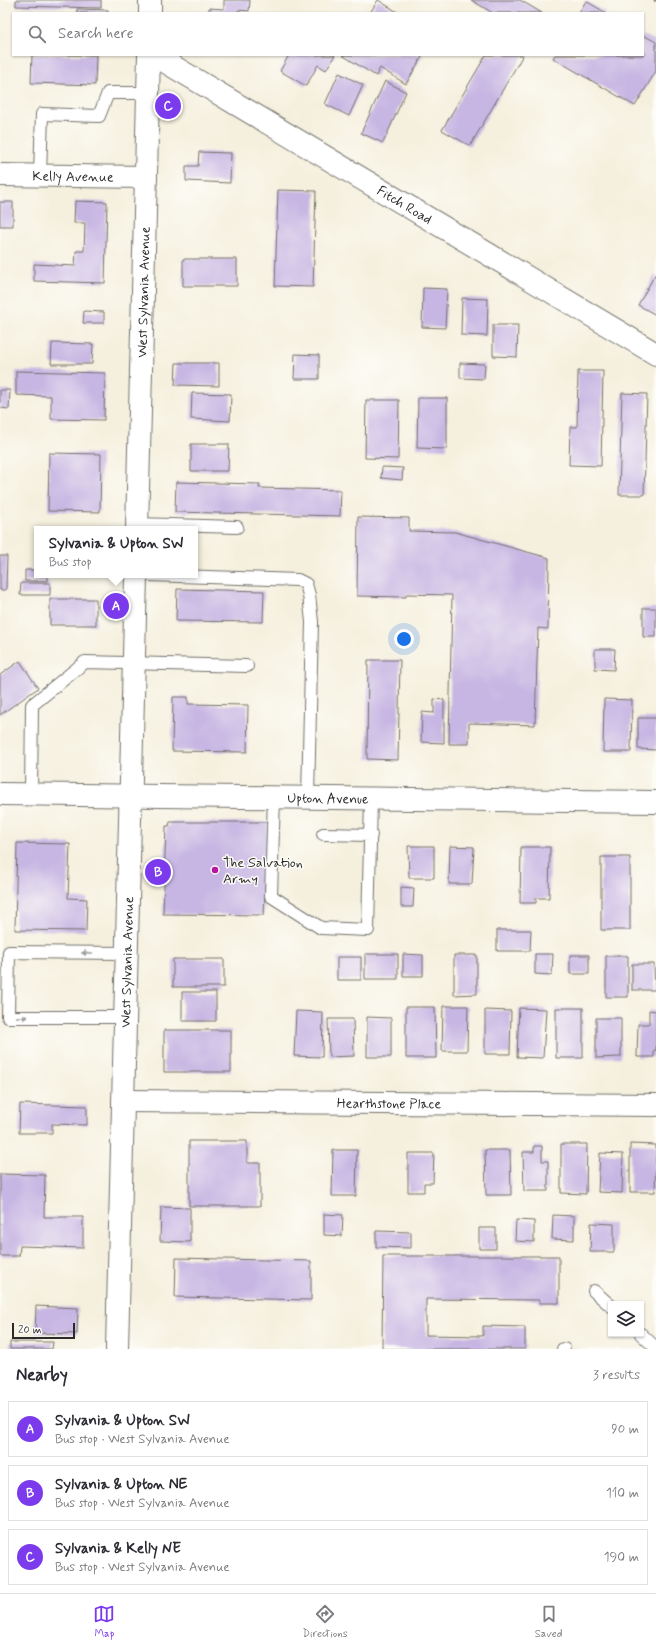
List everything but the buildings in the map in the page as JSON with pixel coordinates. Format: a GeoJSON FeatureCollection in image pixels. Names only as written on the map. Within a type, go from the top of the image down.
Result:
{"type":"FeatureCollection","features":[{"type":"Feature","properties":{"kind":"street"},"geometry":{"type":"LineString","coordinates":[[150,0],[150,12]]}},
{"type":"Feature","properties":{"kind":"street","name":"West Sylvania Avenue"},"geometry":{"type":"LineString","coordinates":[[137,526],[149,56]]}},
{"type":"Feature","properties":{"kind":"street","name":"Fitch Road"},"geometry":{"type":"LineString","coordinates":[[156,56],[656,354]]}},
{"type":"Feature","properties":{"kind":"street","name":"Kelly Avenue"},"geometry":{"type":"LineString","coordinates":[[0,175],[146,176]]}},
{"type":"Feature","properties":{"kind":"street","name":"West Sylvania Avenue"},"geometry":{"type":"LineString","coordinates":[[117,1349],[136,578]]}},
{"type":"Feature","properties":{"kind":"street","name":"Upton Avenue"},"geometry":{"type":"LineString","coordinates":[[0,794],[274,796],[656,802]]}},
{"type":"Feature","properties":{"kind":"street","name":"Hearthstone Place"},"geometry":{"type":"LineString","coordinates":[[123,1101],[656,1104]]}},
{"type":"Feature","properties":{"kind":"lane"},"geometry":{"type":"LineString","coordinates":[[40,175],[42,114],[99,116],[108,93],[148,93]]}},
{"type":"Feature","properties":{"kind":"lane"},"geometry":{"type":"LineString","coordinates":[[198,527],[237,527]]}},
{"type":"Feature","properties":{"kind":"lane"},"geometry":{"type":"LineString","coordinates":[[198,577],[298,580],[306,584],[310,596],[312,622],[308,797]]}},
{"type":"Feature","properties":{"kind":"lane"},"geometry":{"type":"LineString","coordinates":[[30,794],[32,705],[85,662],[247,666]]}},
{"type":"Feature","properties":{"kind":"lane"},"geometry":{"type":"LineString","coordinates":[[274,796],[271,896],[322,928],[368,930],[371,798]]}},
{"type":"Feature","properties":{"kind":"lane"},"geometry":{"type":"LineString","coordinates":[[323,834],[371,835]]}},
{"type":"Feature","properties":{"kind":"lane"},"geometry":{"type":"LineString","coordinates":[[125,1017],[8,1017],[9,952],[126,953]]}},
{"type":"Feature","properties":{"kind":"lane"},"geometry":{"type":"LineString","coordinates":[[594,1291],[608,1303]]}},
{"type":"Feature","properties":{"kind":"lane"},"geometry":{"type":"LineString","coordinates":[[644,1337],[656,1348]]}},
{"type":"Feature","properties":{"kind":"place","name":"Sylvania & Kelly NE"},"geometry":{"type":"Point","coordinates":[168,106]}},
{"type":"Feature","properties":{"kind":"place","name":"Sylvania & Upton SW"},"geometry":{"type":"Point","coordinates":[116,606]}},
{"type":"Feature","properties":{"kind":"place","name":"The Salvation Army"},"geometry":{"type":"Point","coordinates":[215,870]}},
{"type":"Feature","properties":{"kind":"place","name":"Sylvania & Upton NE"},"geometry":{"type":"Point","coordinates":[158,872]}}]}
